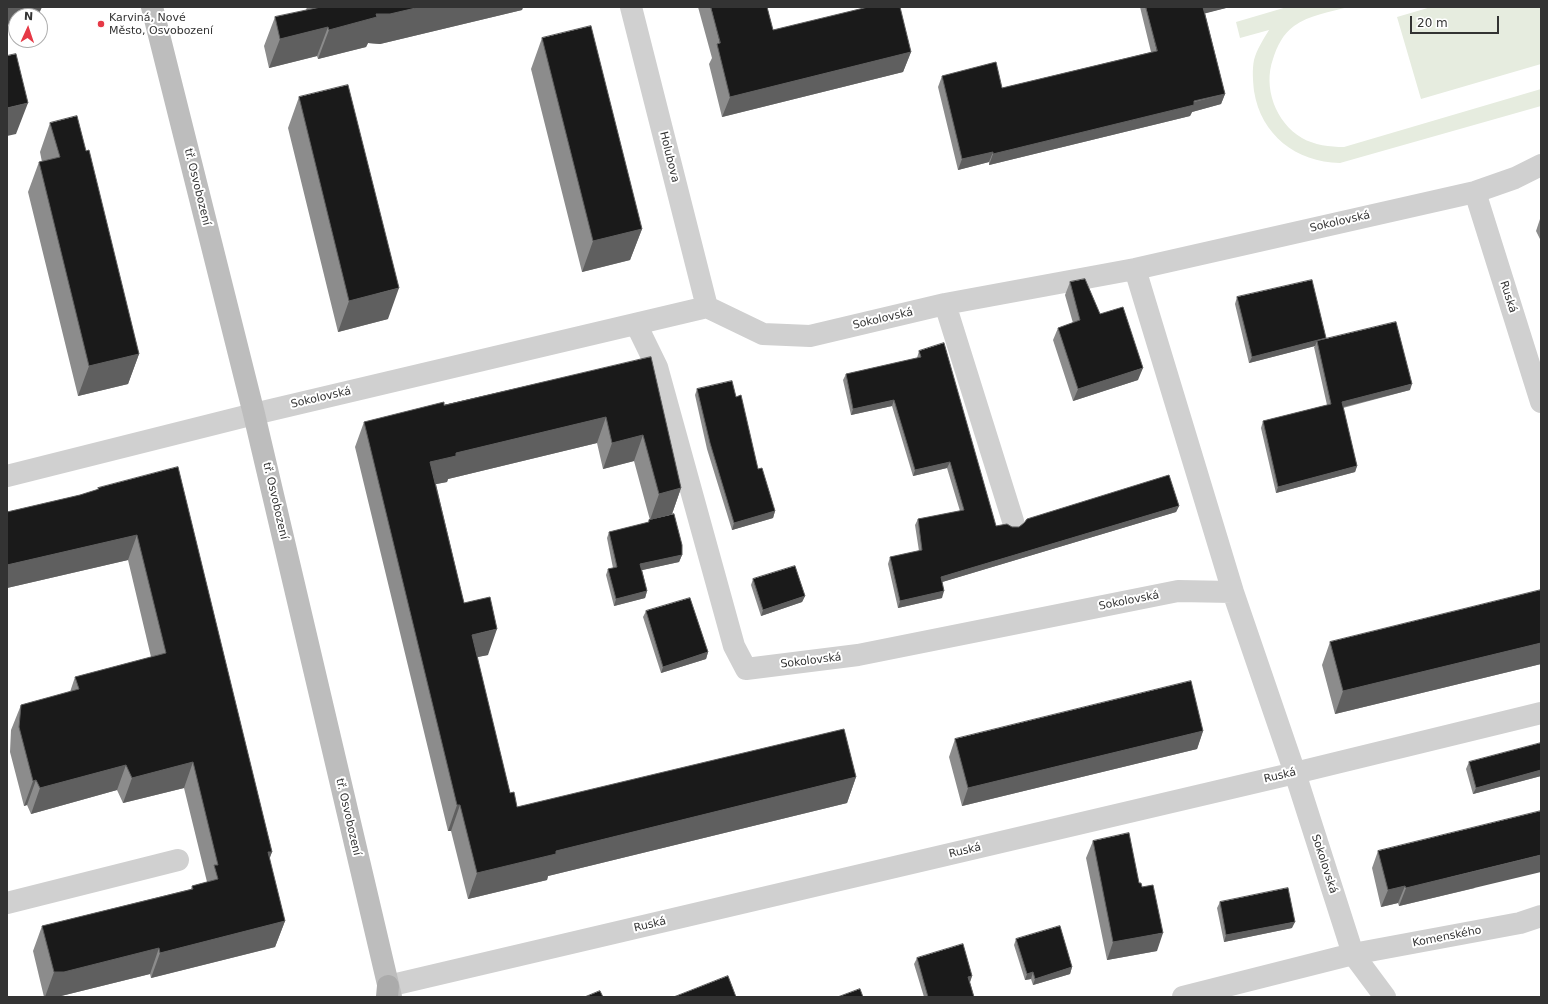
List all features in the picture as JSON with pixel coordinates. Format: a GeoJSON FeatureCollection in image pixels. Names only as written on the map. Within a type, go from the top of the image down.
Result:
{"type":"FeatureCollection","features":[{"type":"Feature","properties":{"kind":"street","name":"tř. Osvobození"},"geometry":{"type":"LineString","coordinates":[[152,7],[254,414],[389,993]]}},
{"type":"Feature","properties":{"kind":"street","name":"Holubova"},"geometry":{"type":"LineString","coordinates":[[631,7],[708,307]]}},
{"type":"Feature","properties":{"kind":"street","name":"Sokolovská"},"geometry":{"type":"LineString","coordinates":[[7,476],[254,414],[708,307],[763,334],[810,336],[945,304],[1135,269],[1475,192],[1515,178],[1541,165]]}},
{"type":"Feature","properties":{"kind":"street","name":"Ruská"},"geometry":{"type":"LineString","coordinates":[[1475,192],[1541,402]]}},
{"type":"Feature","properties":{"kind":"street","name":"Sokolovská"},"geometry":{"type":"LineString","coordinates":[[1135,269],[1233,592],[1295,773],[1353,954]]}},
{"type":"Feature","properties":{"kind":"street"},"geometry":{"type":"LineString","coordinates":[[945,304],[1013,521]]}},
{"type":"Feature","properties":{"kind":"street","name":"Sokolovská"},"geometry":{"type":"LineString","coordinates":[[636,324],[657,367],[734,646],[746,669],[858,655],[1178,591],[1233,592]]}},
{"type":"Feature","properties":{"kind":"street","name":"Ruská"},"geometry":{"type":"LineString","coordinates":[[389,993],[1541,713]]}},
{"type":"Feature","properties":{"kind":"street"},"geometry":{"type":"LineString","coordinates":[[7,903],[178,860]]}},
{"type":"Feature","properties":{"kind":"street","name":"Komenského"},"geometry":{"type":"LineString","coordinates":[[1182,997],[1353,954],[1520,923],[1541,916]]}},
{"type":"Feature","properties":{"kind":"street"},"geometry":{"type":"LineString","coordinates":[[1353,954],[1385,997]]}},
{"type":"Feature","properties":{"kind":"shaded area"},"geometry":{"type":"Polygon","coordinates":[[[1287,7],[1348,7],[1313,16],[1294,26],[1276,49],[1270,70],[1271,92],[1278,113],[1293,131],[1302,138],[1317,144],[1344,147],[1541,89],[1541,106],[1340,163],[1309,158],[1283,143],[1273,133],[1264,121],[1258,107],[1254,91],[1253,64],[1258,48],[1269,30],[1240,38],[1236,22],[1287,7]]]}},
{"type":"Feature","properties":{"kind":"shaded area"},"geometry":{"type":"Polygon","coordinates":[[[1431,7],[1541,7],[1541,64],[1421,99],[1397,17],[1431,7]]]}},
{"type":"Feature","properties":{"kind":"building"},"geometry":{"type":"Polygon","coordinates":[[[321,7],[420,7],[390,14],[376,14],[377,17],[329,30],[328,27],[280,39],[275,17],[321,7]]]}},
{"type":"Feature","properties":{"kind":"building"},"geometry":{"type":"Polygon","coordinates":[[[711,7],[767,7],[773,30],[868,7],[900,7],[911,52],[730,97],[717,44],[720,43],[711,7]]]}},
{"type":"Feature","properties":{"kind":"building"},"geometry":{"type":"Polygon","coordinates":[[[1146,7],[1203,7],[1225,94],[1194,101],[1194,105],[993,154],[993,152],[962,159],[942,76],[996,62],[1002,88],[1157,51],[1146,7]]]}},
{"type":"Feature","properties":{"kind":"building"},"geometry":{"type":"Polygon","coordinates":[[[591,26],[642,229],[593,241],[542,38],[591,26]]]}},
{"type":"Feature","properties":{"kind":"building"},"geometry":{"type":"Polygon","coordinates":[[[16,54],[28,103],[7,108],[7,56],[16,54]]]}},
{"type":"Feature","properties":{"kind":"building"},"geometry":{"type":"Polygon","coordinates":[[[348,85],[399,288],[349,301],[299,97],[348,85]]]}},
{"type":"Feature","properties":{"kind":"building"},"geometry":{"type":"Polygon","coordinates":[[[77,116],[86,151],[89,150],[139,354],[89,366],[39,162],[60,157],[50,123],[77,116]]]}},
{"type":"Feature","properties":{"kind":"building"},"geometry":{"type":"Polygon","coordinates":[[[1085,279],[1100,314],[1123,307],[1143,368],[1078,389],[1058,328],[1080,320],[1070,282],[1085,279]]]}},
{"type":"Feature","properties":{"kind":"building"},"geometry":{"type":"Polygon","coordinates":[[[1312,280],[1326,338],[1252,357],[1237,297],[1312,280]]]}},
{"type":"Feature","properties":{"kind":"building"},"geometry":{"type":"Polygon","coordinates":[[[1396,322],[1412,384],[1342,402],[1357,466],[1278,487],[1263,421],[1331,404],[1317,341],[1396,322]]]}},
{"type":"Feature","properties":{"kind":"building"},"geometry":{"type":"Polygon","coordinates":[[[944,343],[996,526],[1007,524],[1012,527],[1019,527],[1027,519],[1169,475],[1179,506],[941,577],[944,591],[900,601],[890,557],[922,550],[918,519],[964,510],[950,462],[915,470],[894,400],[853,409],[846,374],[921,357],[919,351],[944,343]]]}},
{"type":"Feature","properties":{"kind":"building"},"geometry":{"type":"Polygon","coordinates":[[[651,357],[681,488],[659,494],[643,435],[612,443],[606,417],[456,453],[456,456],[430,462],[464,603],[490,597],[497,629],[472,635],[510,793],[514,792],[517,807],[844,729],[856,777],[556,851],[556,854],[477,873],[460,805],[457,805],[364,422],[444,402],[444,405],[651,357]]]}},
{"type":"Feature","properties":{"kind":"building"},"geometry":{"type":"Polygon","coordinates":[[[732,381],[736,397],[741,395],[758,469],[762,468],[775,511],[734,523],[710,443],[697,389],[732,381]]]}},
{"type":"Feature","properties":{"kind":"building"},"geometry":{"type":"Polygon","coordinates":[[[178,467],[272,852],[268,852],[285,921],[160,953],[159,948],[64,972],[54,972],[42,926],[193,889],[192,886],[218,879],[214,865],[218,865],[193,762],[132,778],[126,765],[40,788],[36,780],[33,781],[19,727],[21,705],[79,689],[75,677],[166,653],[137,535],[7,565],[7,512],[80,495],[99,489],[98,488],[178,467]]]}},
{"type":"Feature","properties":{"kind":"building"},"geometry":{"type":"Polygon","coordinates":[[[674,514],[682,545],[682,555],[640,564],[647,591],[616,599],[608,569],[617,567],[609,532],[674,514]]]}},
{"type":"Feature","properties":{"kind":"building"},"geometry":{"type":"Polygon","coordinates":[[[795,566],[805,596],[763,610],[753,579],[795,566]]]}},
{"type":"Feature","properties":{"kind":"building"},"geometry":{"type":"Polygon","coordinates":[[[1541,590],[1541,643],[1343,691],[1330,642],[1541,590]]]}},
{"type":"Feature","properties":{"kind":"building"},"geometry":{"type":"Polygon","coordinates":[[[690,598],[708,652],[663,667],[646,611],[690,598]]]}},
{"type":"Feature","properties":{"kind":"building"},"geometry":{"type":"Polygon","coordinates":[[[1191,681],[1203,731],[968,788],[955,739],[1191,681]]]}},
{"type":"Feature","properties":{"kind":"building"},"geometry":{"type":"Polygon","coordinates":[[[1541,743],[1541,770],[1476,788],[1469,762],[1541,743]]]}},
{"type":"Feature","properties":{"kind":"building"},"geometry":{"type":"Polygon","coordinates":[[[1541,811],[1541,855],[1406,888],[1405,886],[1388,890],[1378,851],[1541,811]]]}},
{"type":"Feature","properties":{"kind":"building"},"geometry":{"type":"Polygon","coordinates":[[[1129,833],[1139,883],[1141,883],[1142,887],[1153,885],[1163,933],[1113,942],[1093,841],[1129,833]]]}},
{"type":"Feature","properties":{"kind":"building"},"geometry":{"type":"Polygon","coordinates":[[[1288,888],[1295,922],[1226,935],[1220,902],[1288,888]]]}},
{"type":"Feature","properties":{"kind":"building"},"geometry":{"type":"Polygon","coordinates":[[[1060,926],[1072,967],[1035,979],[1033,972],[1027,974],[1016,939],[1060,926]]]}},
{"type":"Feature","properties":{"kind":"building"},"geometry":{"type":"Polygon","coordinates":[[[963,944],[972,976],[968,977],[974,997],[928,997],[917,958],[963,944]]]}},
{"type":"Feature","properties":{"kind":"building"},"geometry":{"type":"Polygon","coordinates":[[[728,976],[736,997],[674,997],[728,976]]]}},
{"type":"Feature","properties":{"kind":"building"},"geometry":{"type":"Polygon","coordinates":[[[860,989],[863,997],[838,997],[860,989]]]}},
{"type":"Feature","properties":{"kind":"building"},"geometry":{"type":"Polygon","coordinates":[[[600,991],[603,997],[585,997],[600,991]]]}},
{"type":"Feature","properties":{"kind":"place","name":"Karviná, Nové Město, Osvobození"},"geometry":{"type":"Point","coordinates":[101,24]}}]}
